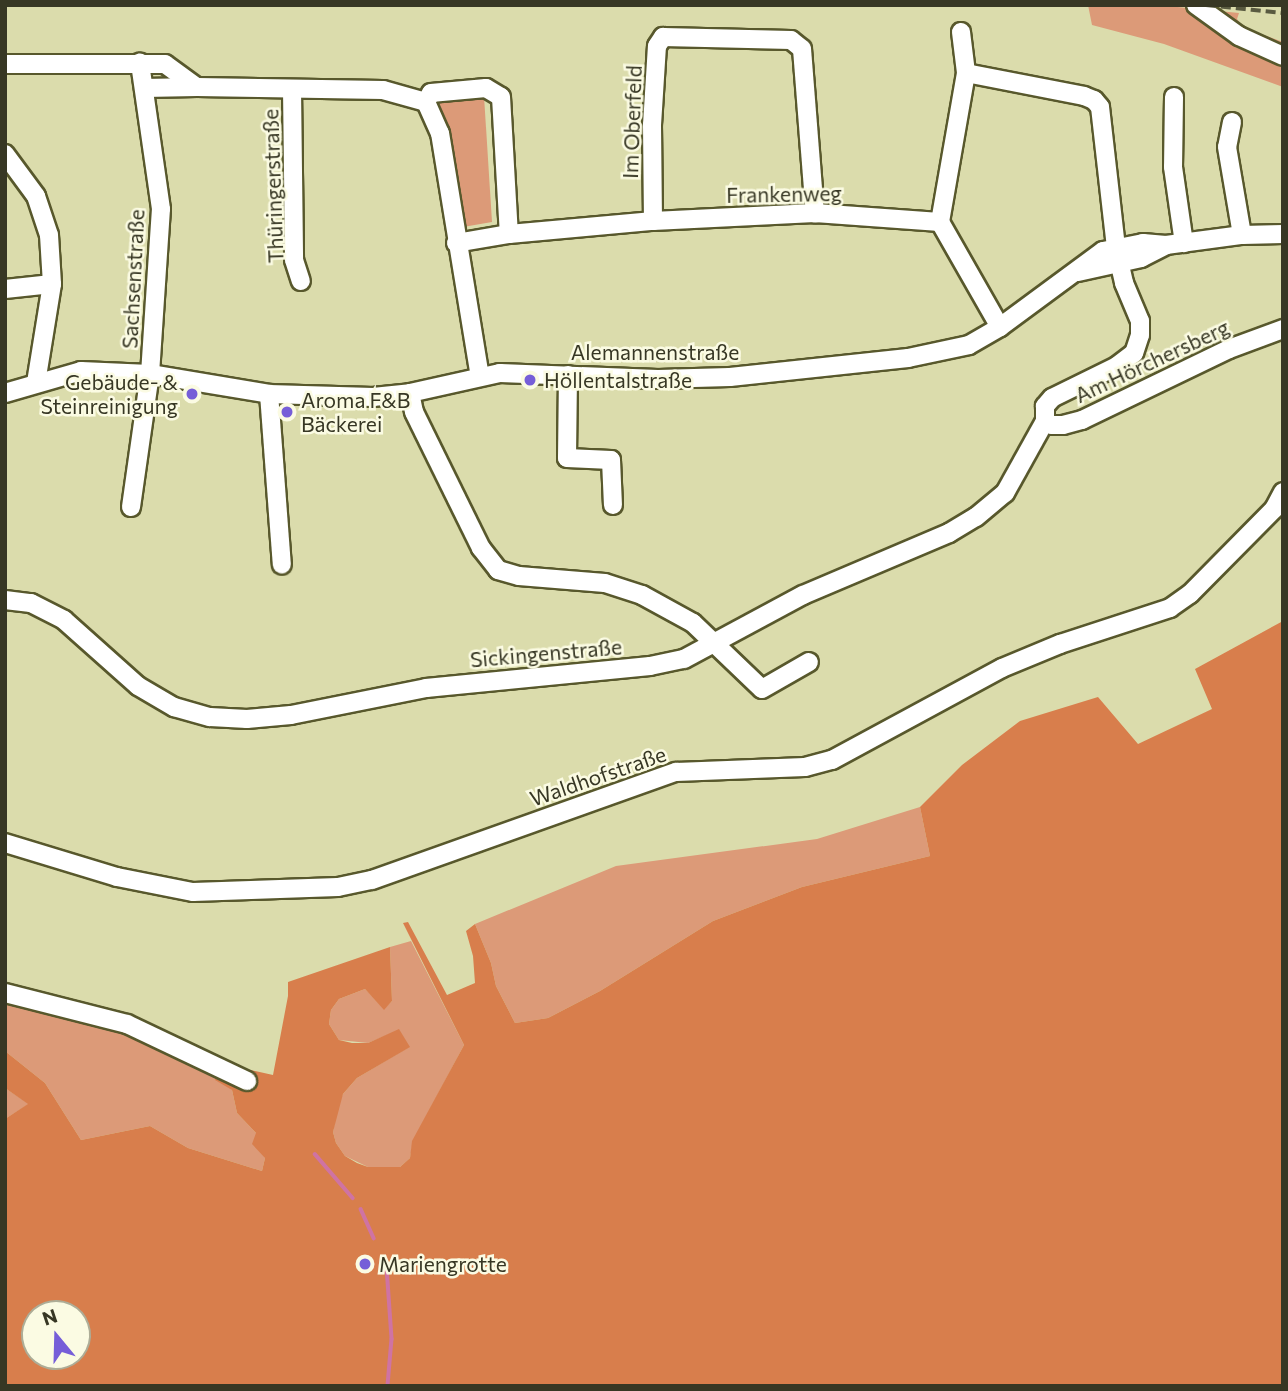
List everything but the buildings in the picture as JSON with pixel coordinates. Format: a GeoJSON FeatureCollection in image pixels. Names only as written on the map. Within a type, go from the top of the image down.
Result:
{"type":"FeatureCollection","features":[{"type":"Feature","properties":{"kind":"street"},"geometry":{"type":"LineString","coordinates":[[1196,5],[1239,36],[1283,55]]}},
{"type":"Feature","properties":{"kind":"street"},"geometry":{"type":"LineString","coordinates":[[961,32],[966,73],[940,222],[1000,327]]}},
{"type":"Feature","properties":{"kind":"street","name":"Im Oberfeld"},"geometry":{"type":"LineString","coordinates":[[653,221],[652,125],[657,46],[663,37],[791,40],[802,50],[815,213]]}},
{"type":"Feature","properties":{"kind":"street","name":"Sachsenstraße"},"geometry":{"type":"LineString","coordinates":[[131,507],[150,374],[161,209],[140,63]]}},
{"type":"Feature","properties":{"kind":"street"},"geometry":{"type":"LineString","coordinates":[[5,64],[165,64],[197,87]]}},
{"type":"Feature","properties":{"kind":"street"},"geometry":{"type":"LineString","coordinates":[[966,73],[1094,100],[1102,114],[1118,255]]}},
{"type":"Feature","properties":{"kind":"street"},"geometry":{"type":"LineString","coordinates":[[144,88],[383,90],[429,97],[486,88],[501,97],[509,234]]}},
{"type":"Feature","properties":{"kind":"street","name":"Thüringerstraße"},"geometry":{"type":"LineString","coordinates":[[292,89],[294,260],[301,281]]}},
{"type":"Feature","properties":{"kind":"street"},"geometry":{"type":"LineString","coordinates":[[429,97],[440,133],[480,376]]}},
{"type":"Feature","properties":{"kind":"street"},"geometry":{"type":"LineString","coordinates":[[1174,97],[1175,244]]}},
{"type":"Feature","properties":{"kind":"street"},"geometry":{"type":"LineString","coordinates":[[1232,122],[1227,147],[1242,235]]}},
{"type":"Feature","properties":{"kind":"street"},"geometry":{"type":"LineString","coordinates":[[5,154],[24,176],[44,215],[49,235],[52,284],[36,383]]}},
{"type":"Feature","properties":{"kind":"street","name":"Frankenweg"},"geometry":{"type":"LineString","coordinates":[[456,243],[509,234],[653,221],[815,213],[940,222]]}},
{"type":"Feature","properties":{"kind":"street","name":"Alemannenstraße"},"geometry":{"type":"LineString","coordinates":[[5,393],[81,371],[150,374],[268,394],[341,397],[410,393],[480,376],[514,372],[658,379],[744,376],[942,352],[968,345],[1000,327],[1078,272],[1118,255],[1141,258],[1175,244],[1242,235],[1283,234]]}},
{"type":"Feature","properties":{"kind":"street","name":"Am Hörchersberg"},"geometry":{"type":"LineString","coordinates":[[1118,255],[1124,284],[1140,321],[1134,353],[1116,366],[1052,398],[1045,406],[1045,421],[1052,425],[1082,420],[1228,349],[1283,329]]}},
{"type":"Feature","properties":{"kind":"street"},"geometry":{"type":"LineString","coordinates":[[5,289],[52,284]]}},
{"type":"Feature","properties":{"kind":"street"},"geometry":{"type":"LineString","coordinates":[[568,375],[568,458],[611,460],[613,505]]}},
{"type":"Feature","properties":{"kind":"street"},"geometry":{"type":"LineString","coordinates":[[410,393],[414,412],[481,548],[498,569],[519,576],[606,583],[642,595],[693,623],[762,689],[809,662]]}},
{"type":"Feature","properties":{"kind":"street"},"geometry":{"type":"LineString","coordinates":[[268,394],[282,565]]}},
{"type":"Feature","properties":{"kind":"street","name":"Sickingenstraße"},"geometry":{"type":"LineString","coordinates":[[5,600],[31,603],[64,620],[138,685],[174,708],[210,717],[247,719],[291,715],[426,688],[650,666],[684,659],[803,595],[938,538],[976,517],[1005,493],[1045,421]]}},
{"type":"Feature","properties":{"kind":"street"},"geometry":{"type":"LineString","coordinates":[[1278,508],[1283,492]]}},
{"type":"Feature","properties":{"kind":"street","name":"Waldhofstraße"},"geometry":{"type":"LineString","coordinates":[[5,843],[117,877],[193,892],[338,887],[372,880],[676,772],[806,766],[832,760],[1002,668],[1060,644],[1170,608],[1190,594],[1278,508]]}},
{"type":"Feature","properties":{"kind":"street"},"geometry":{"type":"LineString","coordinates":[[5,993],[127,1024],[247,1081]]}},
{"type":"Feature","properties":{"kind":"shaded area"},"geometry":{"type":"Polygon","coordinates":[[[1088,5],[1157,5],[1239,13],[1237,19],[1244,28],[1283,42],[1283,87],[1164,44],[1092,25],[1088,5]]]}},
{"type":"Feature","properties":{"kind":"shaded area"},"geometry":{"type":"Polygon","coordinates":[[[484,96],[492,222],[463,227],[434,102],[441,98],[484,96]]]}},
{"type":"Feature","properties":{"kind":"shaded area"},"geometry":{"type":"Polygon","coordinates":[[[1283,621],[1283,1386],[5,1386],[5,1119],[28,1104],[5,1088],[5,1051],[45,1083],[81,1140],[150,1126],[188,1148],[262,1171],[265,1158],[252,1144],[256,1133],[237,1113],[232,1090],[215,1080],[218,1071],[223,1064],[273,1075],[288,996],[288,982],[390,947],[392,1001],[384,1010],[365,989],[339,999],[331,1010],[329,1024],[339,1040],[352,1043],[368,1043],[399,1029],[410,1047],[357,1078],[343,1094],[333,1132],[336,1143],[345,1156],[357,1163],[368,1167],[400,1167],[410,1158],[412,1141],[464,1045],[403,923],[408,922],[447,995],[475,983],[473,956],[466,931],[475,924],[491,963],[496,986],[515,1023],[548,1018],[600,991],[713,921],[802,887],[930,856],[920,807],[962,765],[1020,721],[1098,697],[1138,744],[1212,709],[1195,669],[1283,621]]]}},
{"type":"Feature","properties":{"kind":"shaded area"},"geometry":{"type":"Polygon","coordinates":[[[920,807],[930,856],[802,887],[713,921],[600,991],[548,1018],[515,1023],[496,986],[491,963],[475,924],[616,866],[817,839],[920,807]]]}},
{"type":"Feature","properties":{"kind":"shaded area"},"geometry":{"type":"Polygon","coordinates":[[[411,941],[464,1045],[413,1141],[410,1158],[400,1167],[368,1167],[345,1156],[336,1143],[333,1132],[338,1104],[357,1078],[409,1047],[399,1030],[368,1043],[339,1040],[329,1024],[331,1010],[339,999],[365,989],[384,1009],[392,1001],[390,947],[411,941]]]}},
{"type":"Feature","properties":{"kind":"shaded area"},"geometry":{"type":"Polygon","coordinates":[[[5,998],[131,1028],[218,1071],[232,1090],[237,1113],[256,1133],[265,1158],[262,1171],[188,1148],[150,1126],[81,1140],[45,1083],[5,1051],[5,998]]]}},
{"type":"Feature","properties":{"kind":"shaded area"},"geometry":{"type":"Polygon","coordinates":[[[5,1088],[29,1104],[5,1119],[5,1088]]]}},
{"type":"Feature","properties":{"kind":"waterway"},"geometry":{"type":"LineString","coordinates":[[315,1154],[353,1198]]}},
{"type":"Feature","properties":{"kind":"waterway"},"geometry":{"type":"LineString","coordinates":[[361,1209],[374,1238]]}},
{"type":"Feature","properties":{"kind":"waterway"},"geometry":{"type":"LineString","coordinates":[[387,1267],[392,1339],[388,1386]]}},
{"type":"Feature","properties":{"kind":"railway"},"geometry":{"type":"LineString","coordinates":[[1206,5],[1283,13]]}},
{"type":"Feature","properties":{"kind":"place","name":"Höllentalstraße"},"geometry":{"type":"Point","coordinates":[530,380]}},
{"type":"Feature","properties":{"kind":"place","name":"Gebäude- & Steinreinigung"},"geometry":{"type":"Point","coordinates":[192,394]}},
{"type":"Feature","properties":{"kind":"place","name":"Aroma F&B Bäckerei"},"geometry":{"type":"Point","coordinates":[287,412]}},
{"type":"Feature","properties":{"kind":"place","name":"Mariengrotte"},"geometry":{"type":"Point","coordinates":[365,1264]}}]}
